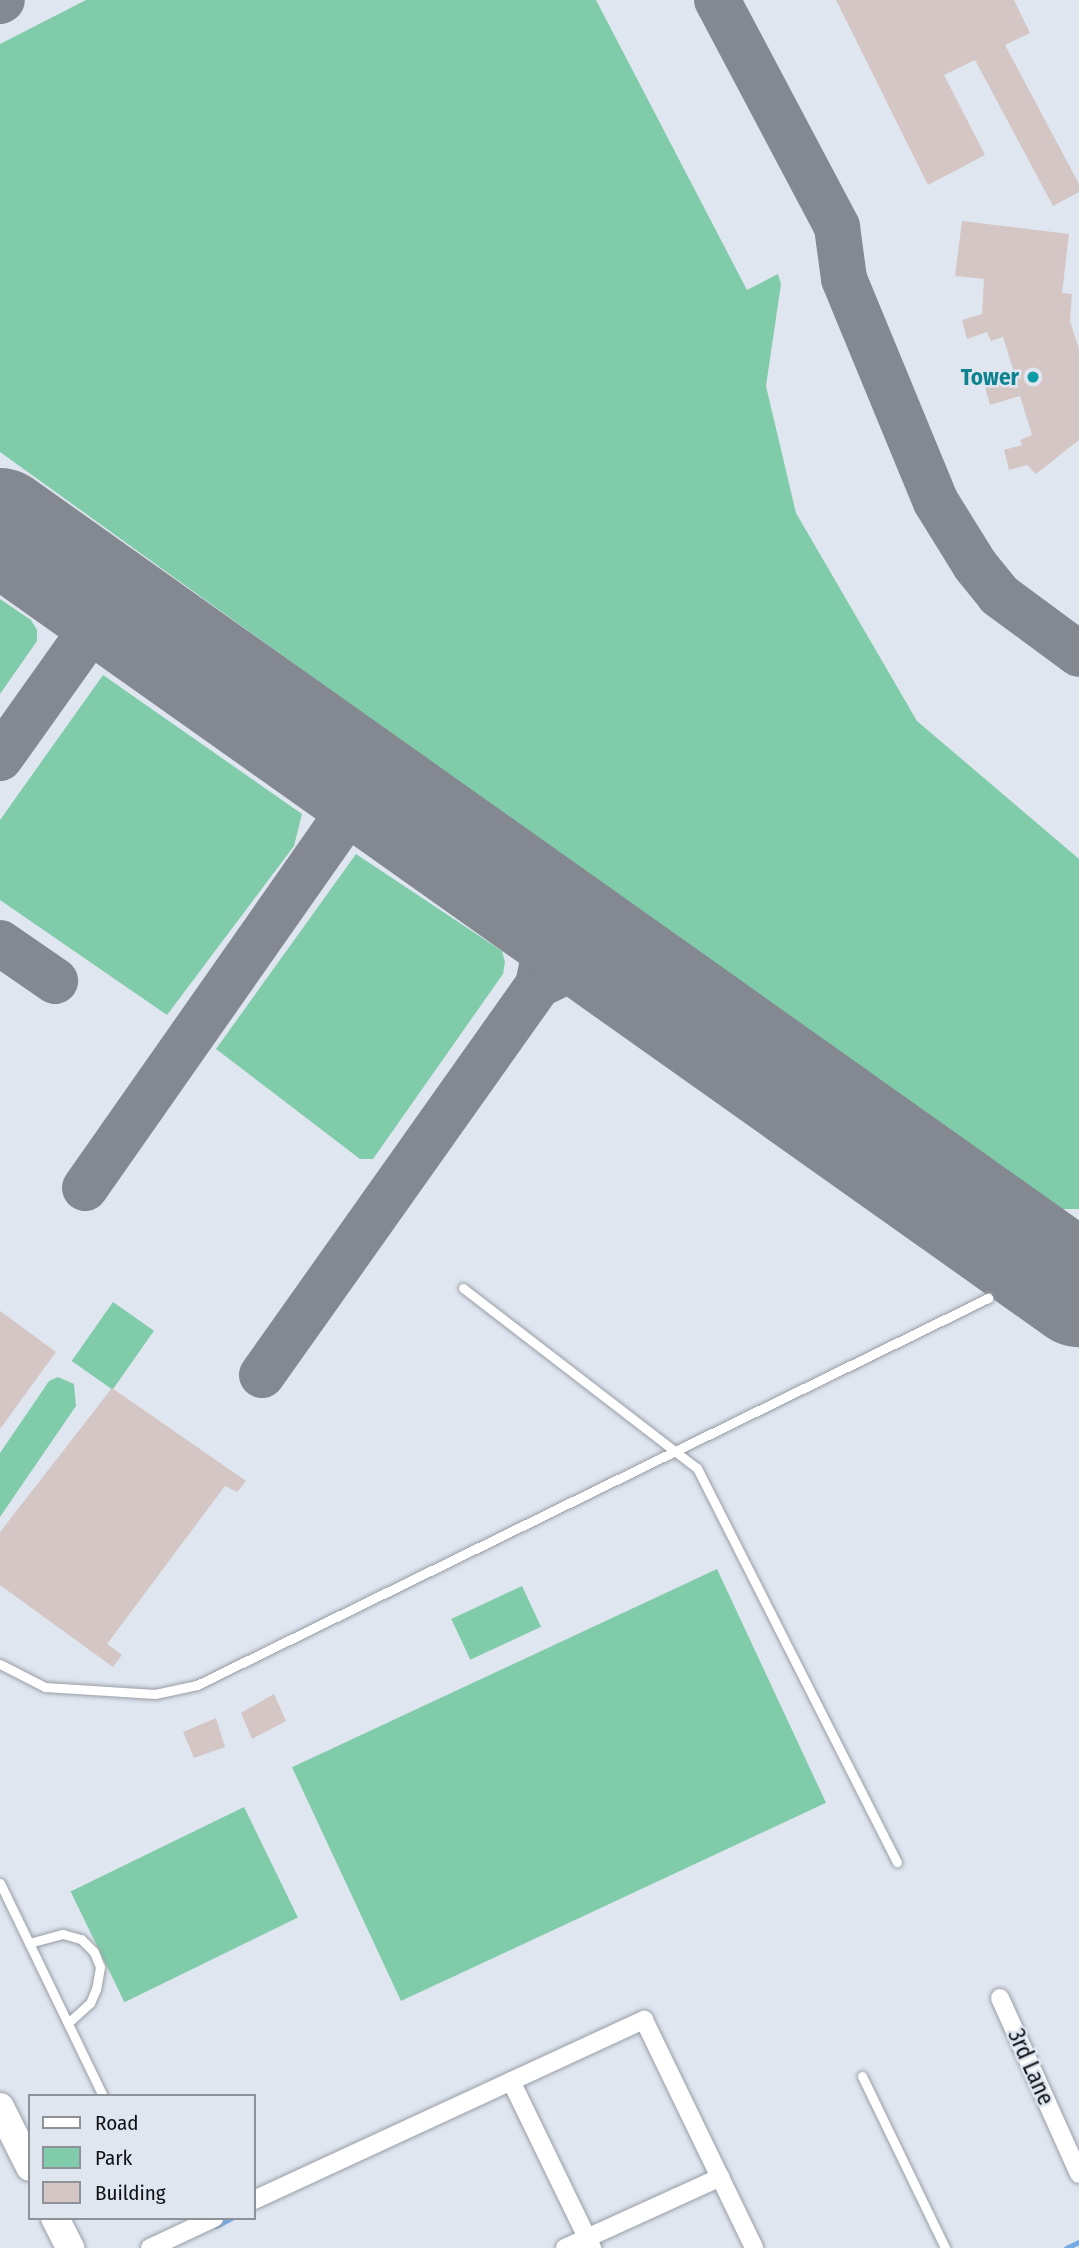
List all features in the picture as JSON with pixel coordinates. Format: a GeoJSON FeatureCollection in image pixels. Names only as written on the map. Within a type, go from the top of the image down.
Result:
{"type":"FeatureCollection","features":[{"type":"Feature","properties":{"kind":"main road"},"geometry":{"type":"LineString","coordinates":[[0,2107],[28,2163]]}},
{"type":"Feature","properties":{"kind":"main road"},"geometry":{"type":"LineString","coordinates":[[56,2220],[70,2248]]}},
{"type":"Feature","properties":{"kind":"street","name":"3rd Lane"},"geometry":{"type":"LineString","coordinates":[[1000,1998],[1079,2174]]}},
{"type":"Feature","properties":{"kind":"street"},"geometry":{"type":"LineString","coordinates":[[256,2199],[644,2020],[754,2248]]}},
{"type":"Feature","properties":{"kind":"street"},"geometry":{"type":"LineString","coordinates":[[511,2081],[590,2243]]}},
{"type":"Feature","properties":{"kind":"street"},"geometry":{"type":"LineString","coordinates":[[565,2248],[590,2243],[720,2177]]}},
{"type":"Feature","properties":{"kind":"street"},"geometry":{"type":"LineString","coordinates":[[150,2248],[210,2220]]}},
{"type":"Feature","properties":{"kind":"lane"},"geometry":{"type":"LineString","coordinates":[[463,1288],[696,1468],[897,1862]]}},
{"type":"Feature","properties":{"kind":"lane"},"geometry":{"type":"LineString","coordinates":[[0,1664],[46,1687],[155,1694],[197,1685],[676,1454],[988,1298]]}},
{"type":"Feature","properties":{"kind":"lane"},"geometry":{"type":"LineString","coordinates":[[0,1883],[102,2094]]}},
{"type":"Feature","properties":{"kind":"lane"},"geometry":{"type":"LineString","coordinates":[[29,1942],[63,1934],[81,1938],[94,1952],[100,1967],[96,1989],[90,2003],[68,2023]]}},
{"type":"Feature","properties":{"kind":"lane"},"geometry":{"type":"LineString","coordinates":[[862,2076],[945,2248]]}},
{"type":"Feature","properties":{"kind":"green space"},"geometry":{"type":"Polygon","coordinates":[[[86,0],[596,0],[747,290],[778,274],[781,284],[766,386],[796,513],[917,721],[1079,859],[1079,1209],[1051,1209],[0,452],[0,44],[86,0]]]}},
{"type":"Feature","properties":{"kind":"green space"},"geometry":{"type":"Polygon","coordinates":[[[0,599],[31,620],[37,630],[37,641],[0,694],[0,599]]]}},
{"type":"Feature","properties":{"kind":"green space"},"geometry":{"type":"Polygon","coordinates":[[[103,675],[302,814],[294,846],[167,1015],[0,900],[0,820],[103,675]]]}},
{"type":"Feature","properties":{"kind":"green space"},"geometry":{"type":"Polygon","coordinates":[[[356,854],[502,951],[505,962],[503,974],[373,1159],[360,1159],[216,1049],[356,854]]]}},
{"type":"Feature","properties":{"kind":"green space"},"geometry":{"type":"Polygon","coordinates":[[[113,1302],[154,1331],[113,1390],[72,1361],[113,1302]]]}},
{"type":"Feature","properties":{"kind":"green space"},"geometry":{"type":"Polygon","coordinates":[[[58,1377],[74,1384],[76,1406],[0,1517],[0,1453],[49,1381],[58,1377]]]}},
{"type":"Feature","properties":{"kind":"green space"},"geometry":{"type":"Polygon","coordinates":[[[717,1569],[826,1803],[401,2001],[292,1767],[717,1569]]]}},
{"type":"Feature","properties":{"kind":"green space"},"geometry":{"type":"Polygon","coordinates":[[[522,1586],[541,1627],[470,1660],[451,1619],[522,1586]]]}},
{"type":"Feature","properties":{"kind":"green space"},"geometry":{"type":"Polygon","coordinates":[[[244,1807],[298,1918],[124,2002],[71,1892],[244,1807]]]}},
{"type":"Feature","properties":{"kind":"building"},"geometry":{"type":"Polygon","coordinates":[[[836,0],[1014,0],[1030,33],[1005,45],[1079,184],[1079,192],[1053,206],[975,60],[944,75],[985,155],[928,185],[836,0]]]}},
{"type":"Feature","properties":{"kind":"building"},"geometry":{"type":"Polygon","coordinates":[[[962,221],[1069,234],[1062,293],[1072,294],[1070,321],[1079,349],[1079,440],[1036,474],[1027,465],[1009,470],[1004,450],[1022,445],[1020,440],[1032,435],[1020,396],[990,405],[985,387],[1009,380],[1013,369],[1003,337],[991,341],[987,332],[967,339],[962,320],[982,314],[984,279],[955,276],[962,221]]]}},
{"type":"Feature","properties":{"kind":"building"},"geometry":{"type":"Polygon","coordinates":[[[0,1311],[56,1352],[0,1429],[0,1311]]]}},
{"type":"Feature","properties":{"kind":"building"},"geometry":{"type":"Polygon","coordinates":[[[112,1388],[246,1481],[237,1492],[225,1486],[107,1644],[122,1655],[113,1667],[0,1585],[0,1532],[112,1388]]]}},
{"type":"Feature","properties":{"kind":"building"},"geometry":{"type":"Polygon","coordinates":[[[274,1694],[286,1721],[252,1739],[241,1713],[274,1694]]]}},
{"type":"Feature","properties":{"kind":"building"},"geometry":{"type":"Polygon","coordinates":[[[216,1718],[225,1747],[194,1758],[183,1732],[216,1718]]]}},
{"type":"Feature","properties":{"kind":"waterway"},"geometry":{"type":"LineString","coordinates":[[216,2226],[228,2220]]}},
{"type":"Feature","properties":{"kind":"waterway"},"geometry":{"type":"LineString","coordinates":[[1066,2248],[1079,2242]]}},
{"type":"Feature","properties":{"kind":"taxiway"},"geometry":{"type":"LineString","coordinates":[[717,0],[837,227],[844,279],[936,502],[975,565],[999,595],[1079,654]]}},
{"type":"Feature","properties":{"kind":"taxiway"},"geometry":{"type":"LineString","coordinates":[[0,758],[110,603]]}},
{"type":"Feature","properties":{"kind":"taxiway"},"geometry":{"type":"LineString","coordinates":[[85,1188],[367,785]]}},
{"type":"Feature","properties":{"kind":"taxiway"},"geometry":{"type":"LineString","coordinates":[[262,1375],[538,985],[546,946],[540,921],[518,893]]}},
{"type":"Feature","properties":{"kind":"taxiway"},"geometry":{"type":"LineString","coordinates":[[0,943],[55,981]]}},
{"type":"Feature","properties":{"kind":"taxiway"},"geometry":{"type":"LineString","coordinates":[[538,985],[579,965],[601,965],[636,976]]}},
{"type":"Feature","properties":{"kind":"taxiway"},"geometry":{"type":"LineString","coordinates":[[1009,1241],[1050,1258],[1079,1264]]}},
{"type":"Feature","properties":{"kind":"runway"},"geometry":{"type":"LineString","coordinates":[[0,525],[1079,1290]]}},
{"type":"Feature","properties":{"kind":"place","name":"Tower"},"geometry":{"type":"Point","coordinates":[1033,377]}}]}
